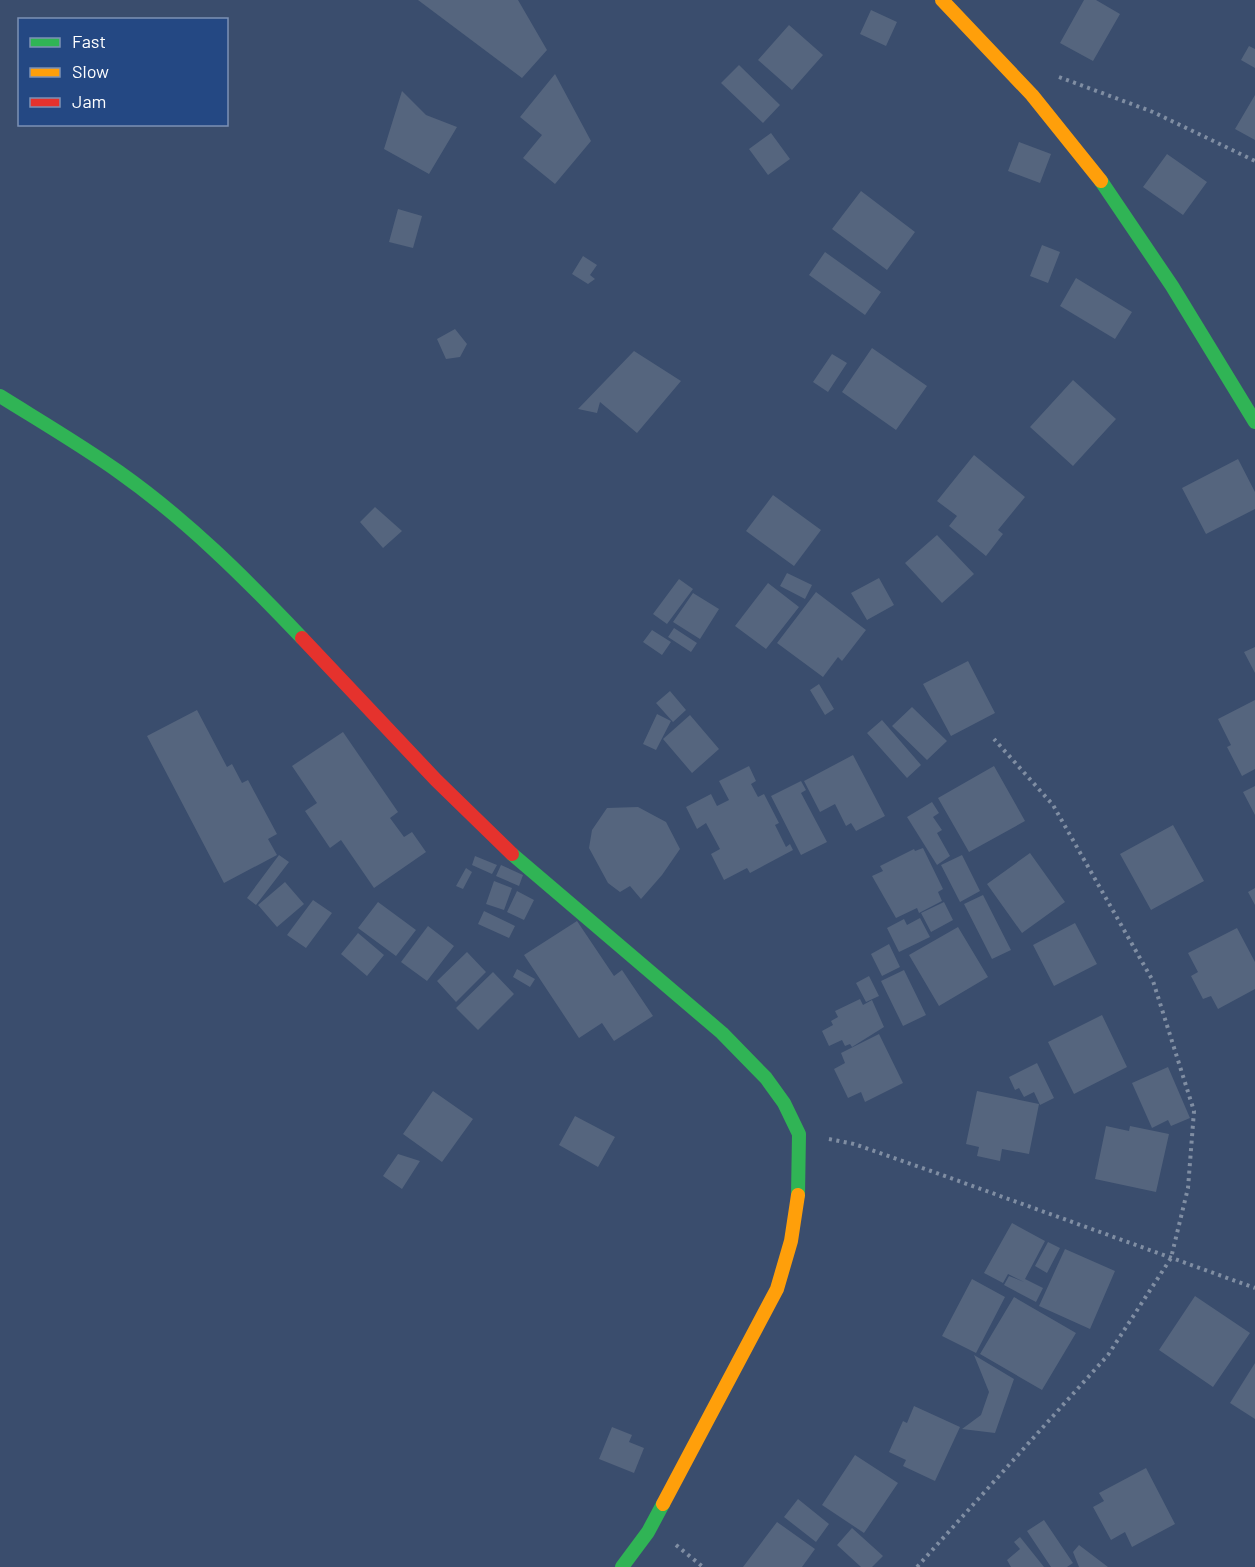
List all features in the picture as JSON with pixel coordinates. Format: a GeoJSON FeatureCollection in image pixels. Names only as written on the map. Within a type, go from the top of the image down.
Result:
{"type":"FeatureCollection","features":[{"type":"Feature","properties":{"kind":"street"},"geometry":{"type":"LineString","coordinates":[[942,0],[1031,93],[1082,155],[1128,219],[1255,422]]}},
{"type":"Feature","properties":{"kind":"street"},"geometry":{"type":"LineString","coordinates":[[0,396],[150,494],[241,574],[436,780],[513,855],[722,1033],[750,1060],[779,1097],[799,1132],[798,1214],[791,1252],[777,1289],[648,1532],[622,1567]]}},
{"type":"Feature","properties":{"kind":"path"},"geometry":{"type":"LineString","coordinates":[[1056,75],[1153,112],[1255,160]]}},
{"type":"Feature","properties":{"kind":"path"},"geometry":{"type":"LineString","coordinates":[[917,1567],[1108,1355],[1171,1258],[1188,1188],[1194,1111],[1152,981],[1053,805],[994,739]]}},
{"type":"Feature","properties":{"kind":"path"},"geometry":{"type":"LineString","coordinates":[[799,1132],[854,1144],[1255,1288]]}},
{"type":"Feature","properties":{"kind":"building"},"geometry":{"type":"Polygon","coordinates":[[[418,0],[518,0],[547,50],[522,78],[418,0]]]}},
{"type":"Feature","properties":{"kind":"building"},"geometry":{"type":"Polygon","coordinates":[[[1084,0],[1096,0],[1120,14],[1093,61],[1060,43],[1084,0]]]}},
{"type":"Feature","properties":{"kind":"building"},"geometry":{"type":"Polygon","coordinates":[[[871,10],[897,22],[886,46],[860,34],[871,10]]]}},
{"type":"Feature","properties":{"kind":"building"},"geometry":{"type":"Polygon","coordinates":[[[789,25],[823,55],[792,90],[758,60],[789,25]]]}},
{"type":"Feature","properties":{"kind":"building"},"geometry":{"type":"Polygon","coordinates":[[[1249,46],[1255,49],[1255,68],[1241,60],[1249,46]]]}},
{"type":"Feature","properties":{"kind":"building"},"geometry":{"type":"Polygon","coordinates":[[[739,65],[780,105],[763,123],[721,83],[739,65]]]}},
{"type":"Feature","properties":{"kind":"building"},"geometry":{"type":"Polygon","coordinates":[[[555,74],[591,141],[555,184],[523,158],[542,135],[520,117],[555,74]]]}},
{"type":"Feature","properties":{"kind":"building"},"geometry":{"type":"Polygon","coordinates":[[[402,91],[426,115],[457,127],[429,174],[384,149],[402,91]]]}},
{"type":"Feature","properties":{"kind":"building"},"geometry":{"type":"Polygon","coordinates":[[[1255,95],[1255,140],[1235,129],[1255,95]]]}},
{"type":"Feature","properties":{"kind":"building"},"geometry":{"type":"Polygon","coordinates":[[[771,133],[790,159],[768,175],[749,149],[771,133]]]}},
{"type":"Feature","properties":{"kind":"building"},"geometry":{"type":"Polygon","coordinates":[[[1019,142],[1051,154],[1040,183],[1008,171],[1019,142]]]}},
{"type":"Feature","properties":{"kind":"building"},"geometry":{"type":"Polygon","coordinates":[[[1167,154],[1207,182],[1183,215],[1143,187],[1167,154]]]}},
{"type":"Feature","properties":{"kind":"building"},"geometry":{"type":"Polygon","coordinates":[[[861,191],[915,232],[887,270],[832,229],[861,191]]]}},
{"type":"Feature","properties":{"kind":"building"},"geometry":{"type":"Polygon","coordinates":[[[398,209],[422,216],[413,248],[389,242],[398,209]]]}},
{"type":"Feature","properties":{"kind":"building"},"geometry":{"type":"Polygon","coordinates":[[[1042,245],[1060,252],[1048,283],[1030,276],[1042,245]]]}},
{"type":"Feature","properties":{"kind":"building"},"geometry":{"type":"Polygon","coordinates":[[[825,252],[881,292],[865,315],[809,275],[825,252]]]}},
{"type":"Feature","properties":{"kind":"building"},"geometry":{"type":"Polygon","coordinates":[[[583,256],[597,265],[590,275],[595,279],[588,284],[572,274],[583,256]]]}},
{"type":"Feature","properties":{"kind":"building"},"geometry":{"type":"Polygon","coordinates":[[[1076,278],[1132,312],[1115,339],[1060,306],[1076,278]]]}},
{"type":"Feature","properties":{"kind":"building"},"geometry":{"type":"Polygon","coordinates":[[[455,329],[467,344],[460,357],[446,359],[437,339],[455,329]]]}},
{"type":"Feature","properties":{"kind":"building"},"geometry":{"type":"Polygon","coordinates":[[[872,348],[927,386],[896,430],[842,392],[872,348]]]}},
{"type":"Feature","properties":{"kind":"building"},"geometry":{"type":"Polygon","coordinates":[[[634,351],[681,381],[637,433],[600,402],[597,413],[578,409],[634,351]]]}},
{"type":"Feature","properties":{"kind":"building"},"geometry":{"type":"Polygon","coordinates":[[[832,354],[847,363],[828,392],[813,382],[832,354]]]}},
{"type":"Feature","properties":{"kind":"building"},"geometry":{"type":"Polygon","coordinates":[[[1073,380],[1116,419],[1073,466],[1030,427],[1073,380]]]}},
{"type":"Feature","properties":{"kind":"building"},"geometry":{"type":"Polygon","coordinates":[[[974,455],[1025,497],[998,530],[1003,534],[986,556],[949,526],[957,516],[937,501],[974,455]]]}},
{"type":"Feature","properties":{"kind":"building"},"geometry":{"type":"Polygon","coordinates":[[[1238,459],[1255,492],[1255,509],[1206,534],[1182,488],[1238,459]]]}},
{"type":"Feature","properties":{"kind":"building"},"geometry":{"type":"Polygon","coordinates":[[[773,495],[821,530],[794,566],[746,531],[773,495]]]}},
{"type":"Feature","properties":{"kind":"building"},"geometry":{"type":"Polygon","coordinates":[[[375,507],[402,531],[383,548],[360,522],[375,507]]]}},
{"type":"Feature","properties":{"kind":"building"},"geometry":{"type":"Polygon","coordinates":[[[937,535],[974,574],[942,603],[905,563],[937,535]]]}},
{"type":"Feature","properties":{"kind":"building"},"geometry":{"type":"Polygon","coordinates":[[[787,573],[812,585],[805,599],[780,586],[787,573]]]}},
{"type":"Feature","properties":{"kind":"building"},"geometry":{"type":"Polygon","coordinates":[[[879,578],[894,605],[867,620],[851,593],[879,578]]]}},
{"type":"Feature","properties":{"kind":"building"},"geometry":{"type":"Polygon","coordinates":[[[679,579],[693,589],[667,624],[653,614],[679,579]]]}},
{"type":"Feature","properties":{"kind":"building"},"geometry":{"type":"Polygon","coordinates":[[[768,583],[799,607],[766,649],[735,626],[768,583]]]}},
{"type":"Feature","properties":{"kind":"building"},"geometry":{"type":"Polygon","coordinates":[[[816,592],[866,630],[842,661],[838,657],[823,677],[777,643],[816,592]]]}},
{"type":"Feature","properties":{"kind":"building"},"geometry":{"type":"Polygon","coordinates":[[[693,593],[719,609],[700,639],[673,622],[693,593]]]}},
{"type":"Feature","properties":{"kind":"building"},"geometry":{"type":"Polygon","coordinates":[[[674,628],[697,643],[691,652],[668,637],[674,628]]]}},
{"type":"Feature","properties":{"kind":"building"},"geometry":{"type":"Polygon","coordinates":[[[652,630],[671,642],[662,655],[643,642],[652,630]]]}},
{"type":"Feature","properties":{"kind":"building"},"geometry":{"type":"Polygon","coordinates":[[[1255,647],[1255,673],[1244,652],[1255,647]]]}},
{"type":"Feature","properties":{"kind":"building"},"geometry":{"type":"Polygon","coordinates":[[[968,661],[995,713],[951,736],[923,684],[968,661]]]}},
{"type":"Feature","properties":{"kind":"building"},"geometry":{"type":"Polygon","coordinates":[[[819,684],[834,709],[825,715],[810,690],[819,684]]]}},
{"type":"Feature","properties":{"kind":"building"},"geometry":{"type":"Polygon","coordinates":[[[670,691],[686,710],[673,722],[656,703],[670,691]]]}},
{"type":"Feature","properties":{"kind":"building"},"geometry":{"type":"Polygon","coordinates":[[[1255,700],[1255,769],[1242,776],[1227,747],[1231,745],[1218,719],[1255,700]]]}},
{"type":"Feature","properties":{"kind":"building"},"geometry":{"type":"Polygon","coordinates":[[[912,707],[947,741],[927,760],[892,726],[912,707]]]}},
{"type":"Feature","properties":{"kind":"building"},"geometry":{"type":"Polygon","coordinates":[[[197,710],[227,767],[232,764],[242,783],[248,780],[277,834],[268,839],[277,855],[224,883],[147,736],[197,710]]]}},
{"type":"Feature","properties":{"kind":"building"},"geometry":{"type":"Polygon","coordinates":[[[657,714],[671,721],[656,750],[643,744],[657,714]]]}},
{"type":"Feature","properties":{"kind":"building"},"geometry":{"type":"Polygon","coordinates":[[[690,715],[719,749],[692,773],[663,739],[690,715]]]}},
{"type":"Feature","properties":{"kind":"building"},"geometry":{"type":"Polygon","coordinates":[[[882,720],[921,765],[907,778],[867,733],[882,720]]]}},
{"type":"Feature","properties":{"kind":"building"},"geometry":{"type":"Polygon","coordinates":[[[343,732],[398,812],[390,818],[404,837],[412,832],[426,852],[374,888],[341,840],[330,848],[305,811],[317,803],[292,766],[343,732]]]}},
{"type":"Feature","properties":{"kind":"building"},"geometry":{"type":"Polygon","coordinates":[[[853,755],[885,816],[856,831],[851,823],[846,826],[835,804],[820,812],[804,781],[853,755]]]}},
{"type":"Feature","properties":{"kind":"building"},"geometry":{"type":"Polygon","coordinates":[[[749,766],[756,781],[751,784],[758,797],[764,794],[779,823],[775,825],[786,847],[790,844],[793,850],[750,873],[747,868],[724,880],[711,854],[720,849],[706,823],[697,829],[686,807],[711,794],[717,806],[729,800],[719,781],[749,766]]]}},
{"type":"Feature","properties":{"kind":"building"},"geometry":{"type":"Polygon","coordinates":[[[994,766],[1025,821],[969,852],[938,798],[994,766]]]}},
{"type":"Feature","properties":{"kind":"building"},"geometry":{"type":"Polygon","coordinates":[[[801,781],[806,790],[801,793],[827,842],[801,855],[771,796],[801,781]]]}},
{"type":"Feature","properties":{"kind":"building"},"geometry":{"type":"Polygon","coordinates":[[[1255,786],[1255,815],[1243,792],[1255,786]]]}},
{"type":"Feature","properties":{"kind":"building"},"geometry":{"type":"Polygon","coordinates":[[[932,802],[939,813],[933,817],[942,830],[937,833],[950,856],[937,865],[907,817],[932,802]]]}},
{"type":"Feature","properties":{"kind":"building"},"geometry":{"type":"Polygon","coordinates":[[[638,807],[666,822],[680,849],[641,899],[630,886],[620,892],[608,883],[589,848],[592,830],[607,808],[638,807]]]}},
{"type":"Feature","properties":{"kind":"building"},"geometry":{"type":"Polygon","coordinates":[[[1173,825],[1204,881],[1151,910],[1120,854],[1173,825]]]}},
{"type":"Feature","properties":{"kind":"building"},"geometry":{"type":"Polygon","coordinates":[[[923,848],[943,889],[938,892],[942,901],[919,913],[917,908],[896,918],[872,876],[883,871],[880,866],[914,849],[915,851],[923,848]]]}},
{"type":"Feature","properties":{"kind":"building"},"geometry":{"type":"Polygon","coordinates":[[[1030,853],[1065,902],[1022,933],[987,884],[1030,853]]]}},
{"type":"Feature","properties":{"kind":"building"},"geometry":{"type":"Polygon","coordinates":[[[279,855],[289,862],[256,905],[247,898],[279,855]]]}},
{"type":"Feature","properties":{"kind":"building"},"geometry":{"type":"Polygon","coordinates":[[[962,855],[980,891],[960,902],[941,865],[962,855]]]}},
{"type":"Feature","properties":{"kind":"building"},"geometry":{"type":"Polygon","coordinates":[[[475,856],[497,865],[492,874],[472,865],[475,856]]]}},
{"type":"Feature","properties":{"kind":"building"},"geometry":{"type":"Polygon","coordinates":[[[501,865],[523,875],[519,886],[496,876],[501,865]]]}},
{"type":"Feature","properties":{"kind":"building"},"geometry":{"type":"Polygon","coordinates":[[[466,868],[472,872],[463,889],[456,886],[466,868]]]}},
{"type":"Feature","properties":{"kind":"building"},"geometry":{"type":"Polygon","coordinates":[[[494,881],[512,888],[504,910],[486,904],[494,881]]]}},
{"type":"Feature","properties":{"kind":"building"},"geometry":{"type":"Polygon","coordinates":[[[285,882],[304,904],[277,927],[258,905],[285,882]]]}},
{"type":"Feature","properties":{"kind":"building"},"geometry":{"type":"Polygon","coordinates":[[[1255,888],[1255,905],[1248,892],[1255,888]]]}},
{"type":"Feature","properties":{"kind":"building"},"geometry":{"type":"Polygon","coordinates":[[[517,891],[534,900],[524,920],[507,912],[517,891]]]}},
{"type":"Feature","properties":{"kind":"building"},"geometry":{"type":"Polygon","coordinates":[[[983,895],[1011,950],[992,959],[964,904],[983,895]]]}},
{"type":"Feature","properties":{"kind":"building"},"geometry":{"type":"Polygon","coordinates":[[[313,900],[332,913],[306,948],[287,935],[313,900]]]}},
{"type":"Feature","properties":{"kind":"building"},"geometry":{"type":"Polygon","coordinates":[[[378,902],[416,930],[396,956],[358,928],[378,902]]]}},
{"type":"Feature","properties":{"kind":"building"},"geometry":{"type":"Polygon","coordinates":[[[944,902],[953,920],[931,932],[921,913],[944,902]]]}},
{"type":"Feature","properties":{"kind":"building"},"geometry":{"type":"Polygon","coordinates":[[[484,911],[515,926],[509,938],[478,924],[484,911]]]}},
{"type":"Feature","properties":{"kind":"building"},"geometry":{"type":"Polygon","coordinates":[[[920,918],[930,937],[899,952],[887,928],[904,919],[907,925],[920,918]]]}},
{"type":"Feature","properties":{"kind":"building"},"geometry":{"type":"Polygon","coordinates":[[[577,921],[614,976],[622,970],[653,1016],[614,1041],[602,1023],[579,1038],[524,955],[577,921]]]}},
{"type":"Feature","properties":{"kind":"building"},"geometry":{"type":"Polygon","coordinates":[[[1075,923],[1097,964],[1054,986],[1033,945],[1075,923]]]}},
{"type":"Feature","properties":{"kind":"building"},"geometry":{"type":"Polygon","coordinates":[[[428,926],[454,946],[427,981],[401,962],[428,926]]]}},
{"type":"Feature","properties":{"kind":"building"},"geometry":{"type":"Polygon","coordinates":[[[958,927],[988,977],[939,1006],[909,955],[958,927]]]}},
{"type":"Feature","properties":{"kind":"building"},"geometry":{"type":"Polygon","coordinates":[[[1237,928],[1255,962],[1255,989],[1218,1009],[1211,996],[1203,999],[1191,976],[1198,972],[1188,953],[1237,928]]]}},
{"type":"Feature","properties":{"kind":"building"},"geometry":{"type":"Polygon","coordinates":[[[358,933],[384,955],[367,976],[341,954],[358,933]]]}},
{"type":"Feature","properties":{"kind":"building"},"geometry":{"type":"Polygon","coordinates":[[[889,944],[900,967],[882,976],[871,954],[889,944]]]}},
{"type":"Feature","properties":{"kind":"building"},"geometry":{"type":"Polygon","coordinates":[[[467,952],[486,972],[456,1002],[437,981],[467,952]]]}},
{"type":"Feature","properties":{"kind":"building"},"geometry":{"type":"Polygon","coordinates":[[[517,969],[535,979],[530,987],[513,977],[517,969]]]}},
{"type":"Feature","properties":{"kind":"building"},"geometry":{"type":"Polygon","coordinates":[[[904,970],[926,1015],[903,1026],[881,981],[904,970]]]}},
{"type":"Feature","properties":{"kind":"building"},"geometry":{"type":"Polygon","coordinates":[[[493,972],[514,994],[478,1030],[456,1008],[493,972]]]}},
{"type":"Feature","properties":{"kind":"building"},"geometry":{"type":"Polygon","coordinates":[[[869,976],[879,996],[866,1002],[856,983],[869,976]]]}},
{"type":"Feature","properties":{"kind":"building"},"geometry":{"type":"Polygon","coordinates":[[[860,999],[863,1005],[872,1000],[884,1027],[852,1047],[850,1044],[845,1046],[842,1040],[829,1046],[822,1031],[833,1025],[831,1021],[838,1017],[835,1011],[860,999]]]}},
{"type":"Feature","properties":{"kind":"building"},"geometry":{"type":"Polygon","coordinates":[[[1102,1015],[1127,1067],[1074,1094],[1048,1042],[1102,1015]]]}},
{"type":"Feature","properties":{"kind":"building"},"geometry":{"type":"Polygon","coordinates":[[[879,1034],[903,1083],[865,1102],[861,1092],[848,1098],[834,1069],[845,1063],[841,1053],[879,1034]]]}},
{"type":"Feature","properties":{"kind":"building"},"geometry":{"type":"Polygon","coordinates":[[[1037,1063],[1054,1098],[1040,1105],[1034,1092],[1024,1097],[1019,1088],[1015,1090],[1009,1077],[1037,1063]]]}},
{"type":"Feature","properties":{"kind":"building"},"geometry":{"type":"Polygon","coordinates":[[[1168,1067],[1190,1118],[1171,1126],[1168,1120],[1152,1128],[1132,1083],[1168,1067]]]}},
{"type":"Feature","properties":{"kind":"building"},"geometry":{"type":"Polygon","coordinates":[[[433,1091],[473,1119],[442,1162],[403,1134],[433,1091]]]}},
{"type":"Feature","properties":{"kind":"building"},"geometry":{"type":"Polygon","coordinates":[[[977,1091],[1039,1104],[1029,1154],[1002,1149],[1000,1161],[977,1156],[979,1147],[966,1144],[977,1091]]]}},
{"type":"Feature","properties":{"kind":"building"},"geometry":{"type":"Polygon","coordinates":[[[575,1116],[615,1137],[598,1167],[559,1145],[575,1116]]]}},
{"type":"Feature","properties":{"kind":"building"},"geometry":{"type":"Polygon","coordinates":[[[1106,1126],[1129,1131],[1130,1126],[1169,1134],[1156,1192],[1095,1179],[1106,1126]]]}},
{"type":"Feature","properties":{"kind":"building"},"geometry":{"type":"Polygon","coordinates":[[[398,1154],[420,1161],[402,1189],[383,1176],[398,1154]]]}},
{"type":"Feature","properties":{"kind":"building"},"geometry":{"type":"Polygon","coordinates":[[[1012,1223],[1045,1241],[1025,1279],[1043,1288],[1036,1302],[1004,1285],[1009,1276],[1024,1282],[1008,1274],[1003,1283],[984,1273],[1012,1223]]]}},
{"type":"Feature","properties":{"kind":"building"},"geometry":{"type":"Polygon","coordinates":[[[1048,1242],[1060,1248],[1047,1273],[1035,1266],[1048,1242]]]}},
{"type":"Feature","properties":{"kind":"building"},"geometry":{"type":"Polygon","coordinates":[[[1065,1249],[1115,1271],[1090,1329],[1039,1306],[1065,1249]]]}},
{"type":"Feature","properties":{"kind":"building"},"geometry":{"type":"Polygon","coordinates":[[[972,1279],[1005,1297],[976,1353],[942,1336],[972,1279]]]}},
{"type":"Feature","properties":{"kind":"building"},"geometry":{"type":"Polygon","coordinates":[[[1195,1296],[1250,1333],[1213,1387],[1159,1350],[1195,1296]]]}},
{"type":"Feature","properties":{"kind":"building"},"geometry":{"type":"Polygon","coordinates":[[[1014,1297],[1076,1333],[1042,1390],[980,1354],[1014,1297]]]}},
{"type":"Feature","properties":{"kind":"building"},"geometry":{"type":"Polygon","coordinates":[[[974,1355],[1014,1379],[995,1433],[962,1429],[981,1415],[989,1392],[974,1355]]]}},
{"type":"Feature","properties":{"kind":"building"},"geometry":{"type":"Polygon","coordinates":[[[1255,1363],[1255,1419],[1230,1403],[1255,1363]]]}},
{"type":"Feature","properties":{"kind":"building"},"geometry":{"type":"Polygon","coordinates":[[[914,1406],[960,1427],[935,1481],[903,1466],[906,1460],[889,1452],[903,1421],[907,1423],[914,1406]]]}},
{"type":"Feature","properties":{"kind":"building"},"geometry":{"type":"Polygon","coordinates":[[[612,1427],[632,1435],[629,1442],[644,1448],[634,1473],[599,1459],[612,1427]]]}},
{"type":"Feature","properties":{"kind":"building"},"geometry":{"type":"Polygon","coordinates":[[[855,1455],[898,1483],[864,1533],[822,1505],[855,1455]]]}},
{"type":"Feature","properties":{"kind":"building"},"geometry":{"type":"Polygon","coordinates":[[[1146,1468],[1175,1524],[1132,1547],[1125,1532],[1111,1540],[1093,1507],[1104,1501],[1099,1493],[1146,1468]]]}},
{"type":"Feature","properties":{"kind":"building"},"geometry":{"type":"Polygon","coordinates":[[[798,1499],[829,1524],[816,1542],[784,1517],[798,1499]]]}},
{"type":"Feature","properties":{"kind":"building"},"geometry":{"type":"Polygon","coordinates":[[[1044,1520],[1073,1563],[1067,1567],[1051,1567],[1027,1531],[1044,1520]]]}},
{"type":"Feature","properties":{"kind":"building"},"geometry":{"type":"Polygon","coordinates":[[[777,1522],[815,1549],[802,1567],[743,1567],[777,1522]]]}},
{"type":"Feature","properties":{"kind":"building"},"geometry":{"type":"Polygon","coordinates":[[[852,1528],[883,1556],[872,1567],[861,1567],[837,1545],[852,1528]]]}},
{"type":"Feature","properties":{"kind":"building"},"geometry":{"type":"Polygon","coordinates":[[[1020,1537],[1044,1567],[1011,1567],[1007,1560],[1020,1549],[1014,1542],[1020,1537]]]}},
{"type":"Feature","properties":{"kind":"building"},"geometry":{"type":"Polygon","coordinates":[[[1079,1545],[1108,1567],[1079,1567],[1073,1552],[1079,1545]]]}},
{"type":"Feature","properties":{"kind":"traffic: fast"},"geometry":{"type":"LineString","coordinates":[[1101,181],[1172,286],[1255,422]]}},
{"type":"Feature","properties":{"kind":"traffic: fast"},"geometry":{"type":"LineString","coordinates":[[0,396],[105,462],[144,490],[237,572],[302,638]]}},
{"type":"Feature","properties":{"kind":"traffic: fast"},"geometry":{"type":"LineString","coordinates":[[512,854],[722,1033],[766,1078],[784,1103],[799,1134],[798,1195]]}},
{"type":"Feature","properties":{"kind":"traffic: fast"},"geometry":{"type":"LineString","coordinates":[[622,1567],[648,1532],[663,1504]]}},
{"type":"Feature","properties":{"kind":"traffic: slow"},"geometry":{"type":"LineString","coordinates":[[942,0],[1032,95],[1101,181]]}},
{"type":"Feature","properties":{"kind":"traffic: slow"},"geometry":{"type":"LineString","coordinates":[[663,1504],[777,1289],[791,1241],[798,1195]]}},
{"type":"Feature","properties":{"kind":"traffic: jam"},"geometry":{"type":"LineString","coordinates":[[302,638],[436,780],[512,854]]}}]}
